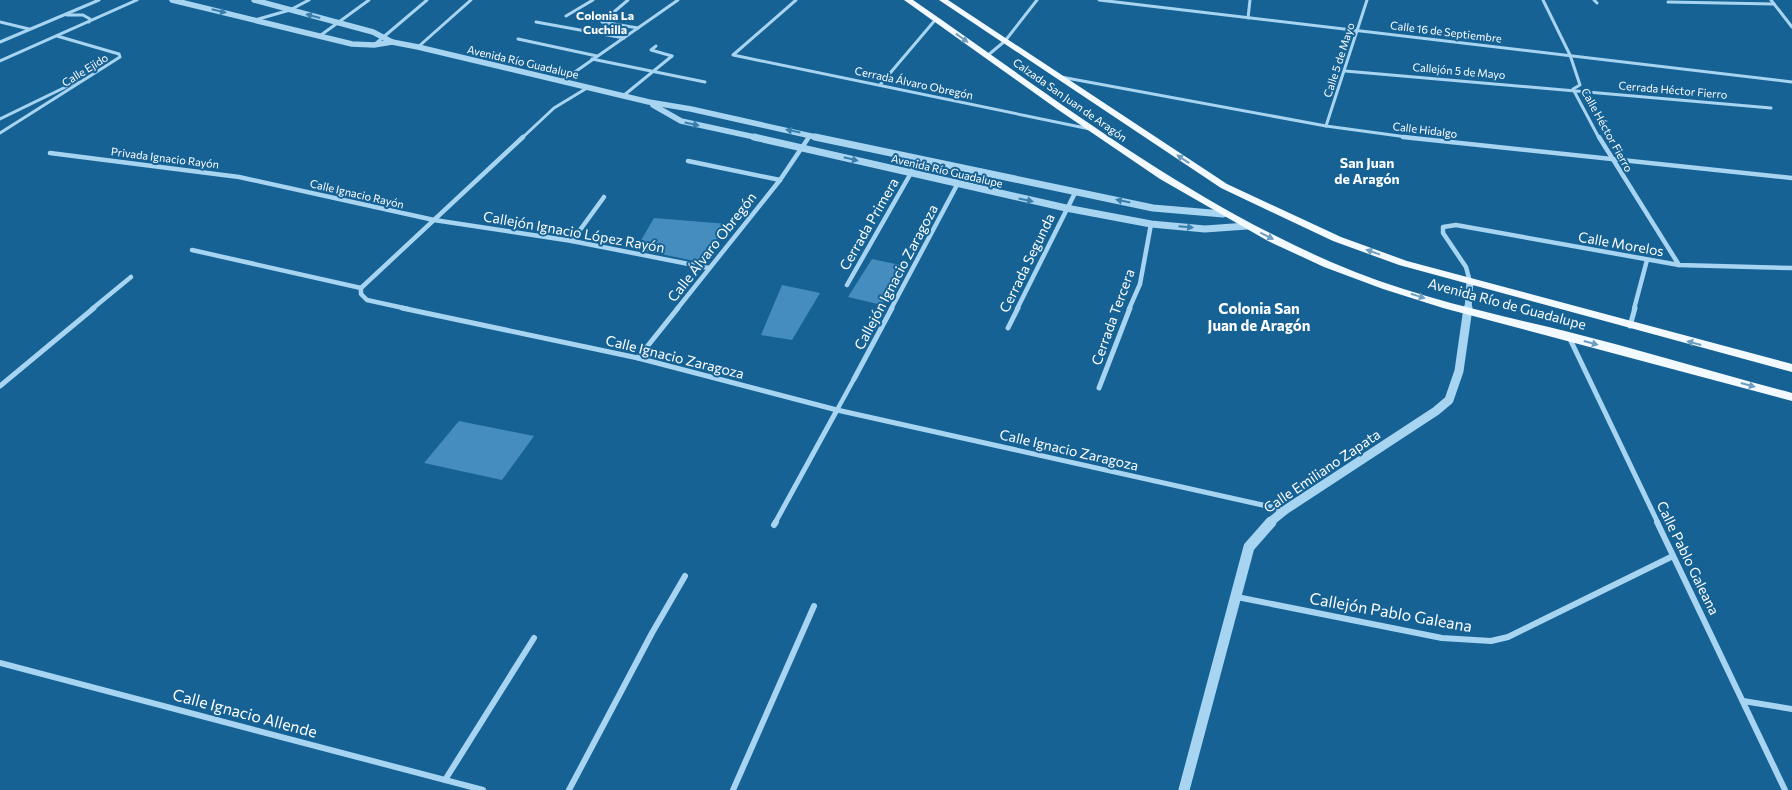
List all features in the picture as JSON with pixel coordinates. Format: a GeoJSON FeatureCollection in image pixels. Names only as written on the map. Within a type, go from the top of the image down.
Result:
{"type":"FeatureCollection","features":[{"type":"Feature","properties":{"kind":"main road","name":"Calzada San Juan de Aragón"},"geometry":{"type":"LineString","coordinates":[[908,0],[1091,129],[1223,214]]}},
{"type":"Feature","properties":{"kind":"main road","name":"Calzada San Juan de Aragón"},"geometry":{"type":"LineString","coordinates":[[943,0],[1224,186]]}},
{"type":"Feature","properties":{"kind":"main road","name":"Avenida Río de Guadalupe"},"geometry":{"type":"LineString","coordinates":[[1224,186],[1261,206],[1337,239],[1403,263],[1630,326],[1792,368]]}},
{"type":"Feature","properties":{"kind":"main road","name":"Avenida Río de Guadalupe"},"geometry":{"type":"LineString","coordinates":[[1223,214],[1329,265],[1395,289],[1792,397]]}},
{"type":"Feature","properties":{"kind":"street"},"geometry":{"type":"LineString","coordinates":[[0,42],[99,0]]}},
{"type":"Feature","properties":{"kind":"street"},"geometry":{"type":"LineString","coordinates":[[0,61],[137,0]]}},
{"type":"Feature","properties":{"kind":"street","name":"Avenida Río Guadalupe"},"geometry":{"type":"LineString","coordinates":[[172,0],[352,44],[374,45],[392,42],[649,102],[1153,208],[1192,213],[1223,214]]}},
{"type":"Feature","properties":{"kind":"street","name":"Avenida Río Guadalupe"},"geometry":{"type":"LineString","coordinates":[[254,0],[384,36],[392,42]]}},
{"type":"Feature","properties":{"kind":"street"},"geometry":{"type":"LineString","coordinates":[[254,20],[290,10],[309,0]]}},
{"type":"Feature","properties":{"kind":"street"},"geometry":{"type":"LineString","coordinates":[[321,35],[369,0]]}},
{"type":"Feature","properties":{"kind":"street"},"geometry":{"type":"LineString","coordinates":[[374,45],[427,0]]}},
{"type":"Feature","properties":{"kind":"street"},"geometry":{"type":"LineString","coordinates":[[418,48],[471,0]]}},
{"type":"Feature","properties":{"kind":"street"},"geometry":{"type":"LineString","coordinates":[[566,16],[593,0]]}},
{"type":"Feature","properties":{"kind":"street"},"geometry":{"type":"LineString","coordinates":[[628,0],[602,22],[638,28]]}},
{"type":"Feature","properties":{"kind":"street"},"geometry":{"type":"LineString","coordinates":[[562,81],[678,0]]}},
{"type":"Feature","properties":{"kind":"street","name":"Cerrada Álvaro Obregón"},"geometry":{"type":"LineString","coordinates":[[796,0],[733,55],[1091,129]]}},
{"type":"Feature","properties":{"kind":"street"},"geometry":{"type":"LineString","coordinates":[[987,56],[1004,41],[1037,0]]}},
{"type":"Feature","properties":{"kind":"street","name":"Calle 16 de Septiembre"},"geometry":{"type":"LineString","coordinates":[[1099,0],[1792,82]]}},
{"type":"Feature","properties":{"kind":"street"},"geometry":{"type":"LineString","coordinates":[[1248,18],[1250,0]]}},
{"type":"Feature","properties":{"kind":"street","name":"Calle 5 de Mayo"},"geometry":{"type":"LineString","coordinates":[[1326,126],[1367,0]]}},
{"type":"Feature","properties":{"kind":"street","name":"Calle Héctor Fierro"},"geometry":{"type":"LineString","coordinates":[[1543,0],[1570,55],[1580,85],[1573,89],[1610,158],[1679,265]]}},
{"type":"Feature","properties":{"kind":"street"},"geometry":{"type":"LineString","coordinates":[[1771,0],[1792,27]]}},
{"type":"Feature","properties":{"kind":"street"},"geometry":{"type":"LineString","coordinates":[[1668,2],[1774,4]]}},
{"type":"Feature","properties":{"kind":"street"},"geometry":{"type":"LineString","coordinates":[[61,16],[83,15],[90,19],[89,22]]}},
{"type":"Feature","properties":{"kind":"street"},"geometry":{"type":"LineString","coordinates":[[880,85],[936,19]]}},
{"type":"Feature","properties":{"kind":"street"},"geometry":{"type":"LineString","coordinates":[[0,22],[30,29]]}},
{"type":"Feature","properties":{"kind":"street"},"geometry":{"type":"LineString","coordinates":[[536,22],[624,38]]}},
{"type":"Feature","properties":{"kind":"street","name":"Calle Ejido"},"geometry":{"type":"LineString","coordinates":[[0,133],[104,69],[120,57],[119,54],[57,36]]}},
{"type":"Feature","properties":{"kind":"street"},"geometry":{"type":"LineString","coordinates":[[518,39],[596,56]]}},
{"type":"Feature","properties":{"kind":"street"},"geometry":{"type":"LineString","coordinates":[[623,96],[672,56],[651,50],[656,46]]}},
{"type":"Feature","properties":{"kind":"street"},"geometry":{"type":"LineString","coordinates":[[592,59],[705,82]]}},
{"type":"Feature","properties":{"kind":"street"},"geometry":{"type":"LineString","coordinates":[[0,120],[104,69]]}},
{"type":"Feature","properties":{"kind":"street","name":"Callejón 5 de Mayo"},"geometry":{"type":"LineString","coordinates":[[1344,71],[1573,89]]}},
{"type":"Feature","properties":{"kind":"street","name":"Calle Hidalgo"},"geometry":{"type":"LineString","coordinates":[[1058,77],[1326,126],[1406,137],[1792,178]]}},
{"type":"Feature","properties":{"kind":"street"},"geometry":{"type":"LineString","coordinates":[[192,250],[361,288],[554,108],[587,88]]}},
{"type":"Feature","properties":{"kind":"street","name":"Cerrada Héctor Fierro"},"geometry":{"type":"LineString","coordinates":[[1573,89],[1771,108]]}},
{"type":"Feature","properties":{"kind":"street","name":"Avenida Río Guadalupe"},"geometry":{"type":"LineString","coordinates":[[649,102],[680,121],[802,147],[957,185],[1066,208],[1151,224],[1206,229],[1247,226]]}},
{"type":"Feature","properties":{"kind":"street","name":"Calle Álvaro Obregón"},"geometry":{"type":"LineString","coordinates":[[638,358],[780,180],[810,135]]}},
{"type":"Feature","properties":{"kind":"street","name":"Privada Ignacio Rayón"},"geometry":{"type":"LineString","coordinates":[[50,153],[207,172],[277,185]]}},
{"type":"Feature","properties":{"kind":"street","name":"Cerrada Primera"},"geometry":{"type":"LineString","coordinates":[[846,285],[911,173],[916,159]]}},
{"type":"Feature","properties":{"kind":"street"},"geometry":{"type":"LineString","coordinates":[[688,161],[780,180]]}},
{"type":"Feature","properties":{"kind":"street","name":"Calle Ignacio Rayón"},"geometry":{"type":"LineString","coordinates":[[277,185],[434,220]]}},
{"type":"Feature","properties":{"kind":"street","name":"Callejón Ignacio Zaragoza"},"geometry":{"type":"LineString","coordinates":[[854,379],[957,185]]}},
{"type":"Feature","properties":{"kind":"street","name":"Cerrada Segunda"},"geometry":{"type":"LineString","coordinates":[[1008,328],[1066,208],[1076,192]]}},
{"type":"Feature","properties":{"kind":"street"},"geometry":{"type":"LineString","coordinates":[[572,241],[604,197]]}},
{"type":"Feature","properties":{"kind":"street","name":"Callejón Ignacio López Rayón"},"geometry":{"type":"LineString","coordinates":[[434,220],[572,241],[709,268]]}},
{"type":"Feature","properties":{"kind":"street","name":"Cerrada Tercera"},"geometry":{"type":"LineString","coordinates":[[1099,388],[1114,344],[1140,284],[1151,224]]}},
{"type":"Feature","properties":{"kind":"street","name":"Calle Morelos"},"geometry":{"type":"LineString","coordinates":[[1470,282],[1466,267],[1443,233],[1443,227],[1456,225],[1679,265],[1792,268]]}},
{"type":"Feature","properties":{"kind":"street"},"geometry":{"type":"LineString","coordinates":[[1630,326],[1647,260]]}},
{"type":"Feature","properties":{"kind":"street"},"geometry":{"type":"LineString","coordinates":[[0,386],[131,277]]}},
{"type":"Feature","properties":{"kind":"street","name":"Calle Emiliano Zapata"},"geometry":{"type":"LineString","coordinates":[[1184,790],[1249,547],[1267,525],[1285,510],[1436,411],[1449,400],[1455,384],[1462,350],[1470,282]]}},
{"type":"Feature","properties":{"kind":"street","name":"Calle Ignacio Zaragoza"},"geometry":{"type":"LineString","coordinates":[[361,288],[361,294],[367,300],[378,303],[638,358],[837,410],[1285,510]]}},
{"type":"Feature","properties":{"kind":"street","name":"Calle Pablo Galeana"},"geometry":{"type":"LineString","coordinates":[[1568,336],[1785,790]]}},
{"type":"Feature","properties":{"kind":"street"},"geometry":{"type":"LineString","coordinates":[[774,525],[854,379]]}},
{"type":"Feature","properties":{"kind":"street","name":"Callejón Pablo Galeana"},"geometry":{"type":"LineString","coordinates":[[1237,597],[1442,638],[1491,641],[1508,637],[1673,556]]}},
{"type":"Feature","properties":{"kind":"street"},"geometry":{"type":"LineString","coordinates":[[569,790],[652,633],[685,576]]}},
{"type":"Feature","properties":{"kind":"street"},"geometry":{"type":"LineString","coordinates":[[733,790],[814,606]]}},
{"type":"Feature","properties":{"kind":"street"},"geometry":{"type":"LineString","coordinates":[[445,780],[534,638]]}},
{"type":"Feature","properties":{"kind":"street","name":"Calle Ignacio Allende"},"geometry":{"type":"LineString","coordinates":[[0,663],[483,790]]}},
{"type":"Feature","properties":{"kind":"street"},"geometry":{"type":"LineString","coordinates":[[1743,701],[1792,709]]}},
{"type":"Feature","properties":{"kind":"building"},"geometry":{"type":"Polygon","coordinates":[[[654,218],[728,224],[700,262],[636,249],[654,218]]]}},
{"type":"Feature","properties":{"kind":"building"},"geometry":{"type":"Polygon","coordinates":[[[872,259],[905,266],[882,305],[848,297],[872,259]]]}},
{"type":"Feature","properties":{"kind":"building"},"geometry":{"type":"Polygon","coordinates":[[[782,285],[820,293],[792,340],[761,335],[782,285]]]}},
{"type":"Feature","properties":{"kind":"building"},"geometry":{"type":"Polygon","coordinates":[[[459,421],[534,436],[502,480],[424,463],[459,421]]]}},
{"type":"Feature","properties":{"kind":"district","name":"Colonia La Cuchilla"},"geometry":{"type":"Point","coordinates":[605,23]}},
{"type":"Feature","properties":{"kind":"district","name":"San Juan de Aragón"},"geometry":{"type":"Point","coordinates":[1367,172]}},
{"type":"Feature","properties":{"kind":"district","name":"Colonia San Juan de Aragón"},"geometry":{"type":"Point","coordinates":[1259,318]}}]}
